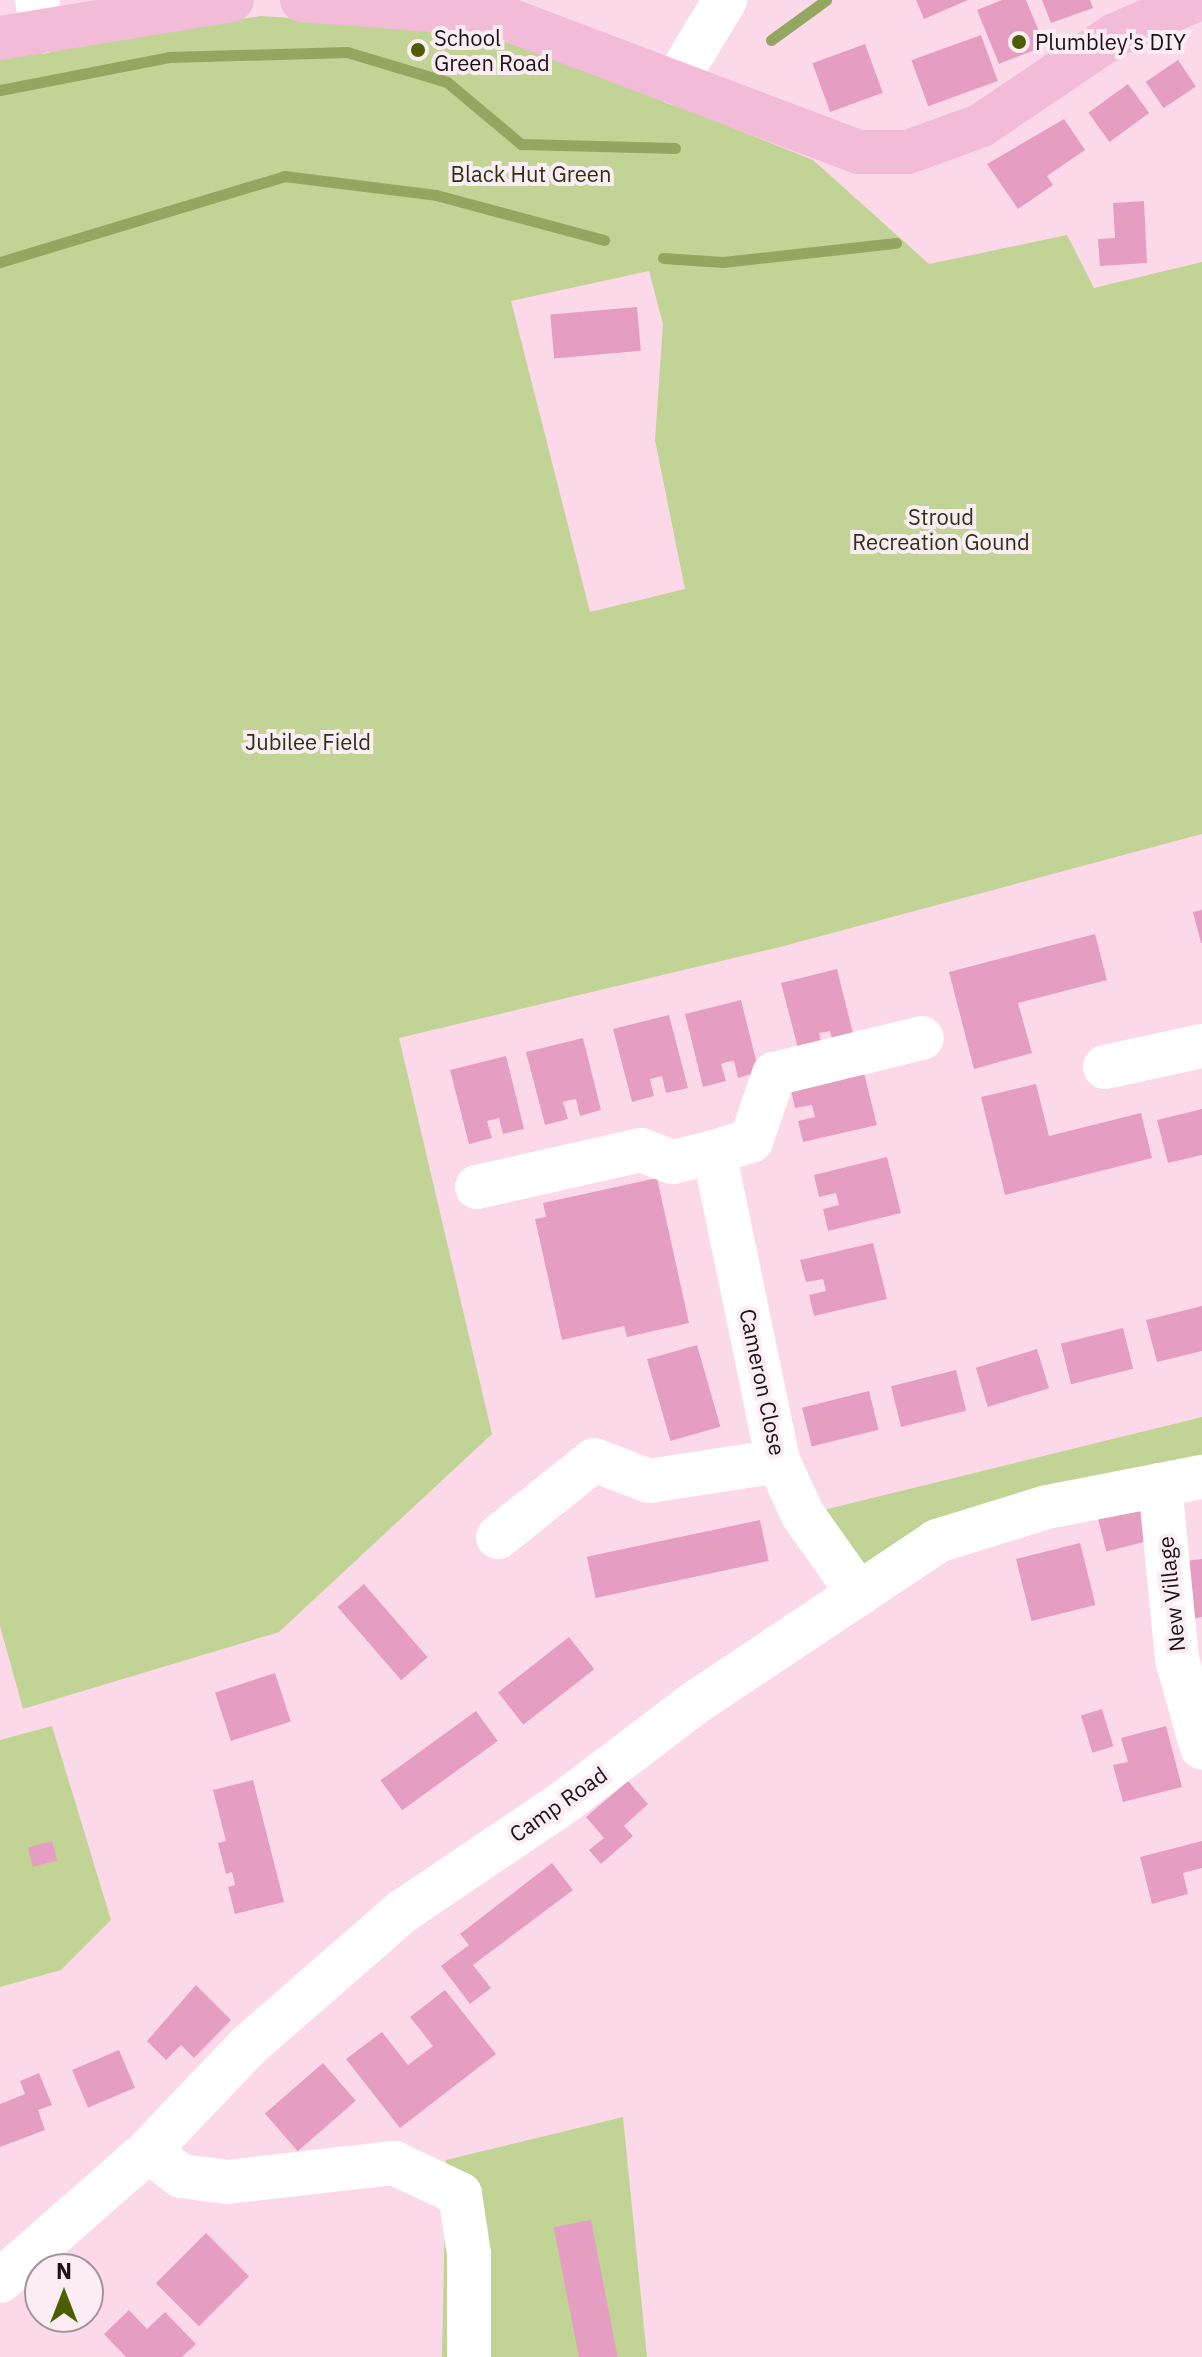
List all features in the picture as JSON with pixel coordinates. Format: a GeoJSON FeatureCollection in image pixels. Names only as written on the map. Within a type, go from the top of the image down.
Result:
{"type":"FeatureCollection","features":[{"type":"Feature","properties":{"kind":"main road"},"geometry":{"type":"LineString","coordinates":[[0,38],[40,16],[232,0]]}},
{"type":"Feature","properties":{"kind":"main road"},"geometry":{"type":"LineString","coordinates":[[302,0],[496,15],[859,152],[908,152],[980,126],[1115,35],[1196,0]]}},
{"type":"Feature","properties":{"kind":"street"},"geometry":{"type":"LineString","coordinates":[[675,83],[725,0]]}},
{"type":"Feature","properties":{"kind":"street"},"geometry":{"type":"LineString","coordinates":[[477,1187],[641,1150],[673,1162],[751,1141],[774,1074],[922,1038]]}},
{"type":"Feature","properties":{"kind":"street"},"geometry":{"type":"LineString","coordinates":[[1105,1067],[1202,1046]]}},
{"type":"Feature","properties":{"kind":"street","name":"Cameron Close"},"geometry":{"type":"LineString","coordinates":[[714,1152],[778,1461],[803,1515],[859,1594]]}},
{"type":"Feature","properties":{"kind":"street"},"geometry":{"type":"LineString","coordinates":[[498,1537],[594,1460],[649,1481],[778,1461]]}},
{"type":"Feature","properties":{"kind":"street","name":"Camp Road"},"geometry":{"type":"LineString","coordinates":[[0,2281],[148,2151],[248,2046],[403,1911],[563,1803],[696,1702],[937,1541],[1047,1507],[1202,1477]]}},
{"type":"Feature","properties":{"kind":"street","name":"New Village"},"geometry":{"type":"LineString","coordinates":[[1160,1485],[1177,1659],[1202,1748]]}},
{"type":"Feature","properties":{"kind":"street"},"geometry":{"type":"LineString","coordinates":[[148,2151],[181,2176],[227,2182],[394,2163],[431,2176],[460,2194],[469,2254],[469,2357]]}},
{"type":"Feature","properties":{"kind":"green space"},"geometry":{"type":"Polygon","coordinates":[[[261,16],[494,32],[813,160],[929,264],[1067,235],[1094,288],[1202,262],[1202,834],[780,947],[399,1038],[492,1434],[279,1632],[23,1709],[0,1626],[0,55],[261,16]],[[649,271],[511,301],[590,612],[685,589],[655,440],[663,324],[649,271]]]}},
{"type":"Feature","properties":{"kind":"green space"},"geometry":{"type":"Polygon","coordinates":[[[1202,1417],[1202,1477],[1047,1507],[859,1594],[803,1515],[1202,1417]]]}},
{"type":"Feature","properties":{"kind":"green space"},"geometry":{"type":"Polygon","coordinates":[[[52,1726],[111,1920],[61,1970],[0,1987],[0,1740],[52,1726]]]}},
{"type":"Feature","properties":{"kind":"green space"},"geometry":{"type":"Polygon","coordinates":[[[623,2117],[647,2357],[442,2357],[446,2160],[623,2117]]]}},
{"type":"Feature","properties":{"kind":"building"},"geometry":{"type":"Polygon","coordinates":[[[916,0],[968,0],[924,19],[916,0]]]}},
{"type":"Feature","properties":{"kind":"building"},"geometry":{"type":"Polygon","coordinates":[[[1002,0],[1026,0],[1045,46],[999,64],[977,10],[1002,0]]]}},
{"type":"Feature","properties":{"kind":"building"},"geometry":{"type":"Polygon","coordinates":[[[1042,0],[1090,0],[1093,8],[1051,23],[1042,0]]]}},
{"type":"Feature","properties":{"kind":"building"},"geometry":{"type":"Polygon","coordinates":[[[981,35],[998,81],[928,106],[911,60],[981,35]]]}},
{"type":"Feature","properties":{"kind":"building"},"geometry":{"type":"Polygon","coordinates":[[[865,44],[883,93],[830,112],[812,63],[865,44]]]}},
{"type":"Feature","properties":{"kind":"building"},"geometry":{"type":"Polygon","coordinates":[[[1178,60],[1196,87],[1164,108],[1146,82],[1178,60]]]}},
{"type":"Feature","properties":{"kind":"building"},"geometry":{"type":"Polygon","coordinates":[[[1128,84],[1149,113],[1110,142],[1088,113],[1128,84]]]}},
{"type":"Feature","properties":{"kind":"building"},"geometry":{"type":"Polygon","coordinates":[[[1064,119],[1085,150],[1047,176],[1053,185],[1018,209],[987,164],[1064,119]]]}},
{"type":"Feature","properties":{"kind":"building"},"geometry":{"type":"Polygon","coordinates":[[[1144,201],[1147,263],[1100,266],[1098,239],[1115,238],[1113,203],[1144,201]]]}},
{"type":"Feature","properties":{"kind":"building"},"geometry":{"type":"Polygon","coordinates":[[[637,307],[641,351],[554,358],[550,315],[637,307]]]}},
{"type":"Feature","properties":{"kind":"building"},"geometry":{"type":"Polygon","coordinates":[[[1202,910],[1202,943],[1201,943],[1193,912],[1202,910]]]}},
{"type":"Feature","properties":{"kind":"building"},"geometry":{"type":"Polygon","coordinates":[[[1095,934],[1107,980],[1018,1003],[1032,1053],[974,1069],[949,972],[1095,934]]]}},
{"type":"Feature","properties":{"kind":"building"},"geometry":{"type":"Polygon","coordinates":[[[837,969],[855,1041],[834,1047],[830,1031],[819,1033],[823,1050],[800,1056],[781,983],[837,969]]]}},
{"type":"Feature","properties":{"kind":"building"},"geometry":{"type":"Polygon","coordinates":[[[741,1000],[759,1072],[738,1078],[734,1061],[727,1062],[721,1064],[726,1081],[703,1087],[685,1014],[741,1000]]]}},
{"type":"Feature","properties":{"kind":"building"},"geometry":{"type":"Polygon","coordinates":[[[669,1015],[688,1088],[666,1093],[662,1076],[650,1079],[654,1096],[632,1102],[613,1029],[669,1015]]]}},
{"type":"Feature","properties":{"kind":"building"},"geometry":{"type":"Polygon","coordinates":[[[583,1038],[601,1110],[580,1116],[576,1099],[570,1100],[563,1102],[568,1119],[545,1125],[526,1052],[583,1038]]]}},
{"type":"Feature","properties":{"kind":"building"},"geometry":{"type":"Polygon","coordinates":[[[506,1056],[524,1129],[503,1134],[499,1118],[487,1121],[492,1138],[469,1144],[450,1070],[506,1056]]]}},
{"type":"Feature","properties":{"kind":"building"},"geometry":{"type":"Polygon","coordinates":[[[863,1069],[877,1125],[803,1142],[798,1121],[815,1117],[812,1105],[795,1108],[790,1086],[863,1069]]]}},
{"type":"Feature","properties":{"kind":"building"},"geometry":{"type":"Polygon","coordinates":[[[1036,1084],[1049,1136],[1141,1113],[1152,1158],[1005,1195],[981,1097],[1036,1084]]]}},
{"type":"Feature","properties":{"kind":"building"},"geometry":{"type":"Polygon","coordinates":[[[1202,1109],[1202,1155],[1168,1163],[1157,1120],[1202,1109]]]}},
{"type":"Feature","properties":{"kind":"building"},"geometry":{"type":"Polygon","coordinates":[[[887,1157],[901,1213],[828,1231],[823,1209],[839,1205],[836,1193],[819,1197],[814,1175],[887,1157]]]}},
{"type":"Feature","properties":{"kind":"building"},"geometry":{"type":"Polygon","coordinates":[[[657,1178],[689,1323],[627,1337],[624,1326],[562,1340],[535,1219],[546,1217],[543,1203],[657,1178]]]}},
{"type":"Feature","properties":{"kind":"building"},"geometry":{"type":"Polygon","coordinates":[[[873,1243],[887,1299],[814,1316],[809,1295],[826,1291],[823,1279],[806,1282],[800,1260],[873,1243]]]}},
{"type":"Feature","properties":{"kind":"building"},"geometry":{"type":"Polygon","coordinates":[[[1202,1306],[1202,1351],[1157,1362],[1146,1320],[1202,1306]]]}},
{"type":"Feature","properties":{"kind":"building"},"geometry":{"type":"Polygon","coordinates":[[[1123,1328],[1133,1369],[1071,1384],[1061,1343],[1123,1328]]]}},
{"type":"Feature","properties":{"kind":"building"},"geometry":{"type":"Polygon","coordinates":[[[697,1345],[720,1427],[670,1441],[647,1359],[697,1345]]]}},
{"type":"Feature","properties":{"kind":"building"},"geometry":{"type":"Polygon","coordinates":[[[1037,1349],[1049,1388],[988,1407],[976,1368],[1037,1349]]]}},
{"type":"Feature","properties":{"kind":"building"},"geometry":{"type":"Polygon","coordinates":[[[956,1370],[966,1411],[901,1427],[891,1386],[956,1370]]]}},
{"type":"Feature","properties":{"kind":"building"},"geometry":{"type":"Polygon","coordinates":[[[869,1391],[879,1430],[812,1447],[802,1408],[869,1391]]]}},
{"type":"Feature","properties":{"kind":"building"},"geometry":{"type":"Polygon","coordinates":[[[1147,1500],[1157,1539],[1106,1551],[1097,1513],[1147,1500]]]}},
{"type":"Feature","properties":{"kind":"building"},"geometry":{"type":"Polygon","coordinates":[[[760,1520],[769,1561],[596,1598],[587,1557],[760,1520]]]}},
{"type":"Feature","properties":{"kind":"building"},"geometry":{"type":"Polygon","coordinates":[[[1080,1543],[1095,1605],[1031,1621],[1016,1559],[1080,1543]]]}},
{"type":"Feature","properties":{"kind":"building"},"geometry":{"type":"Polygon","coordinates":[[[1202,1559],[1202,1617],[1185,1620],[1177,1562],[1202,1559]]]}},
{"type":"Feature","properties":{"kind":"building"},"geometry":{"type":"Polygon","coordinates":[[[364,1584],[428,1657],[401,1680],[338,1607],[364,1584]]]}},
{"type":"Feature","properties":{"kind":"building"},"geometry":{"type":"Polygon","coordinates":[[[569,1637],[594,1669],[523,1725],[498,1692],[569,1637]]]}},
{"type":"Feature","properties":{"kind":"building"},"geometry":{"type":"Polygon","coordinates":[[[275,1673],[291,1722],[231,1741],[215,1692],[275,1673]]]}},
{"type":"Feature","properties":{"kind":"building"},"geometry":{"type":"Polygon","coordinates":[[[1102,1709],[1113,1746],[1092,1753],[1081,1715],[1102,1709]]]}},
{"type":"Feature","properties":{"kind":"building"},"geometry":{"type":"Polygon","coordinates":[[[476,1711],[498,1741],[402,1810],[381,1780],[476,1711]]]}},
{"type":"Feature","properties":{"kind":"building"},"geometry":{"type":"Polygon","coordinates":[[[1166,1726],[1182,1787],[1123,1802],[1113,1765],[1128,1762],[1121,1738],[1166,1726]]]}},
{"type":"Feature","properties":{"kind":"building"},"geometry":{"type":"Polygon","coordinates":[[[253,1780],[284,1902],[235,1914],[228,1887],[235,1885],[232,1872],[226,1874],[218,1843],[226,1841],[213,1790],[253,1780]]]}},
{"type":"Feature","properties":{"kind":"building"},"geometry":{"type":"Polygon","coordinates":[[[628,1781],[648,1804],[624,1826],[633,1836],[601,1864],[589,1850],[604,1838],[586,1817],[628,1781]]]}},
{"type":"Feature","properties":{"kind":"building"},"geometry":{"type":"Polygon","coordinates":[[[52,1841],[57,1860],[33,1867],[28,1847],[52,1841]]]}},
{"type":"Feature","properties":{"kind":"building"},"geometry":{"type":"Polygon","coordinates":[[[1202,1841],[1202,1868],[1183,1873],[1188,1894],[1152,1904],[1140,1857],[1202,1841]]]}},
{"type":"Feature","properties":{"kind":"building"},"geometry":{"type":"Polygon","coordinates":[[[552,1863],[573,1890],[473,1965],[491,1988],[470,2004],[441,1966],[469,1945],[460,1934],[552,1863]]]}},
{"type":"Feature","properties":{"kind":"building"},"geometry":{"type":"Polygon","coordinates":[[[196,1985],[231,2020],[194,2058],[181,2045],[166,2060],[147,2041],[196,1985]]]}},
{"type":"Feature","properties":{"kind":"building"},"geometry":{"type":"Polygon","coordinates":[[[445,1990],[496,2054],[400,2128],[346,2059],[382,2032],[408,2065],[433,2046],[410,2017],[445,1990]]]}},
{"type":"Feature","properties":{"kind":"building"},"geometry":{"type":"Polygon","coordinates":[[[119,2050],[135,2088],[88,2108],[72,2070],[119,2050]]]}},
{"type":"Feature","properties":{"kind":"building"},"geometry":{"type":"Polygon","coordinates":[[[323,2063],[356,2101],[298,2151],[265,2114],[323,2063]]]}},
{"type":"Feature","properties":{"kind":"building"},"geometry":{"type":"Polygon","coordinates":[[[39,2073],[52,2105],[38,2110],[45,2130],[0,2147],[0,2104],[25,2094],[20,2081],[39,2073]]]}},
{"type":"Feature","properties":{"kind":"building"},"geometry":{"type":"Polygon","coordinates":[[[591,2220],[618,2357],[579,2357],[554,2227],[591,2220]]]}},
{"type":"Feature","properties":{"kind":"building"},"geometry":{"type":"Polygon","coordinates":[[[206,2233],[249,2276],[199,2326],[156,2283],[206,2233]]]}},
{"type":"Feature","properties":{"kind":"building"},"geometry":{"type":"Polygon","coordinates":[[[129,2310],[147,2329],[165,2312],[196,2344],[182,2357],[126,2357],[104,2334],[129,2310]]]}},
{"type":"Feature","properties":{"kind":"waterway"},"geometry":{"type":"LineString","coordinates":[[771,40],[826,0]]}},
{"type":"Feature","properties":{"kind":"waterway"},"geometry":{"type":"LineString","coordinates":[[0,90],[169,57],[347,52],[447,82],[521,144],[675,148]]}},
{"type":"Feature","properties":{"kind":"waterway"},"geometry":{"type":"LineString","coordinates":[[0,262],[284,176],[436,195],[604,240]]}},
{"type":"Feature","properties":{"kind":"waterway"},"geometry":{"type":"LineString","coordinates":[[663,258],[723,262],[896,243]]}},
{"type":"Feature","properties":{"kind":"place","name":"Plumbley's DIY"},"geometry":{"type":"Point","coordinates":[1019,42]}},
{"type":"Feature","properties":{"kind":"place","name":"School Green Road"},"geometry":{"type":"Point","coordinates":[418,50]}},
{"type":"Feature","properties":{"kind":"park label","name":"Black Hut Green"},"geometry":{"type":"Point","coordinates":[531,174]}},
{"type":"Feature","properties":{"kind":"park label","name":"Stroud Recreation Gound"},"geometry":{"type":"Point","coordinates":[941,528]}},
{"type":"Feature","properties":{"kind":"park label","name":"Jubilee Field"},"geometry":{"type":"Point","coordinates":[308,742]}}]}
